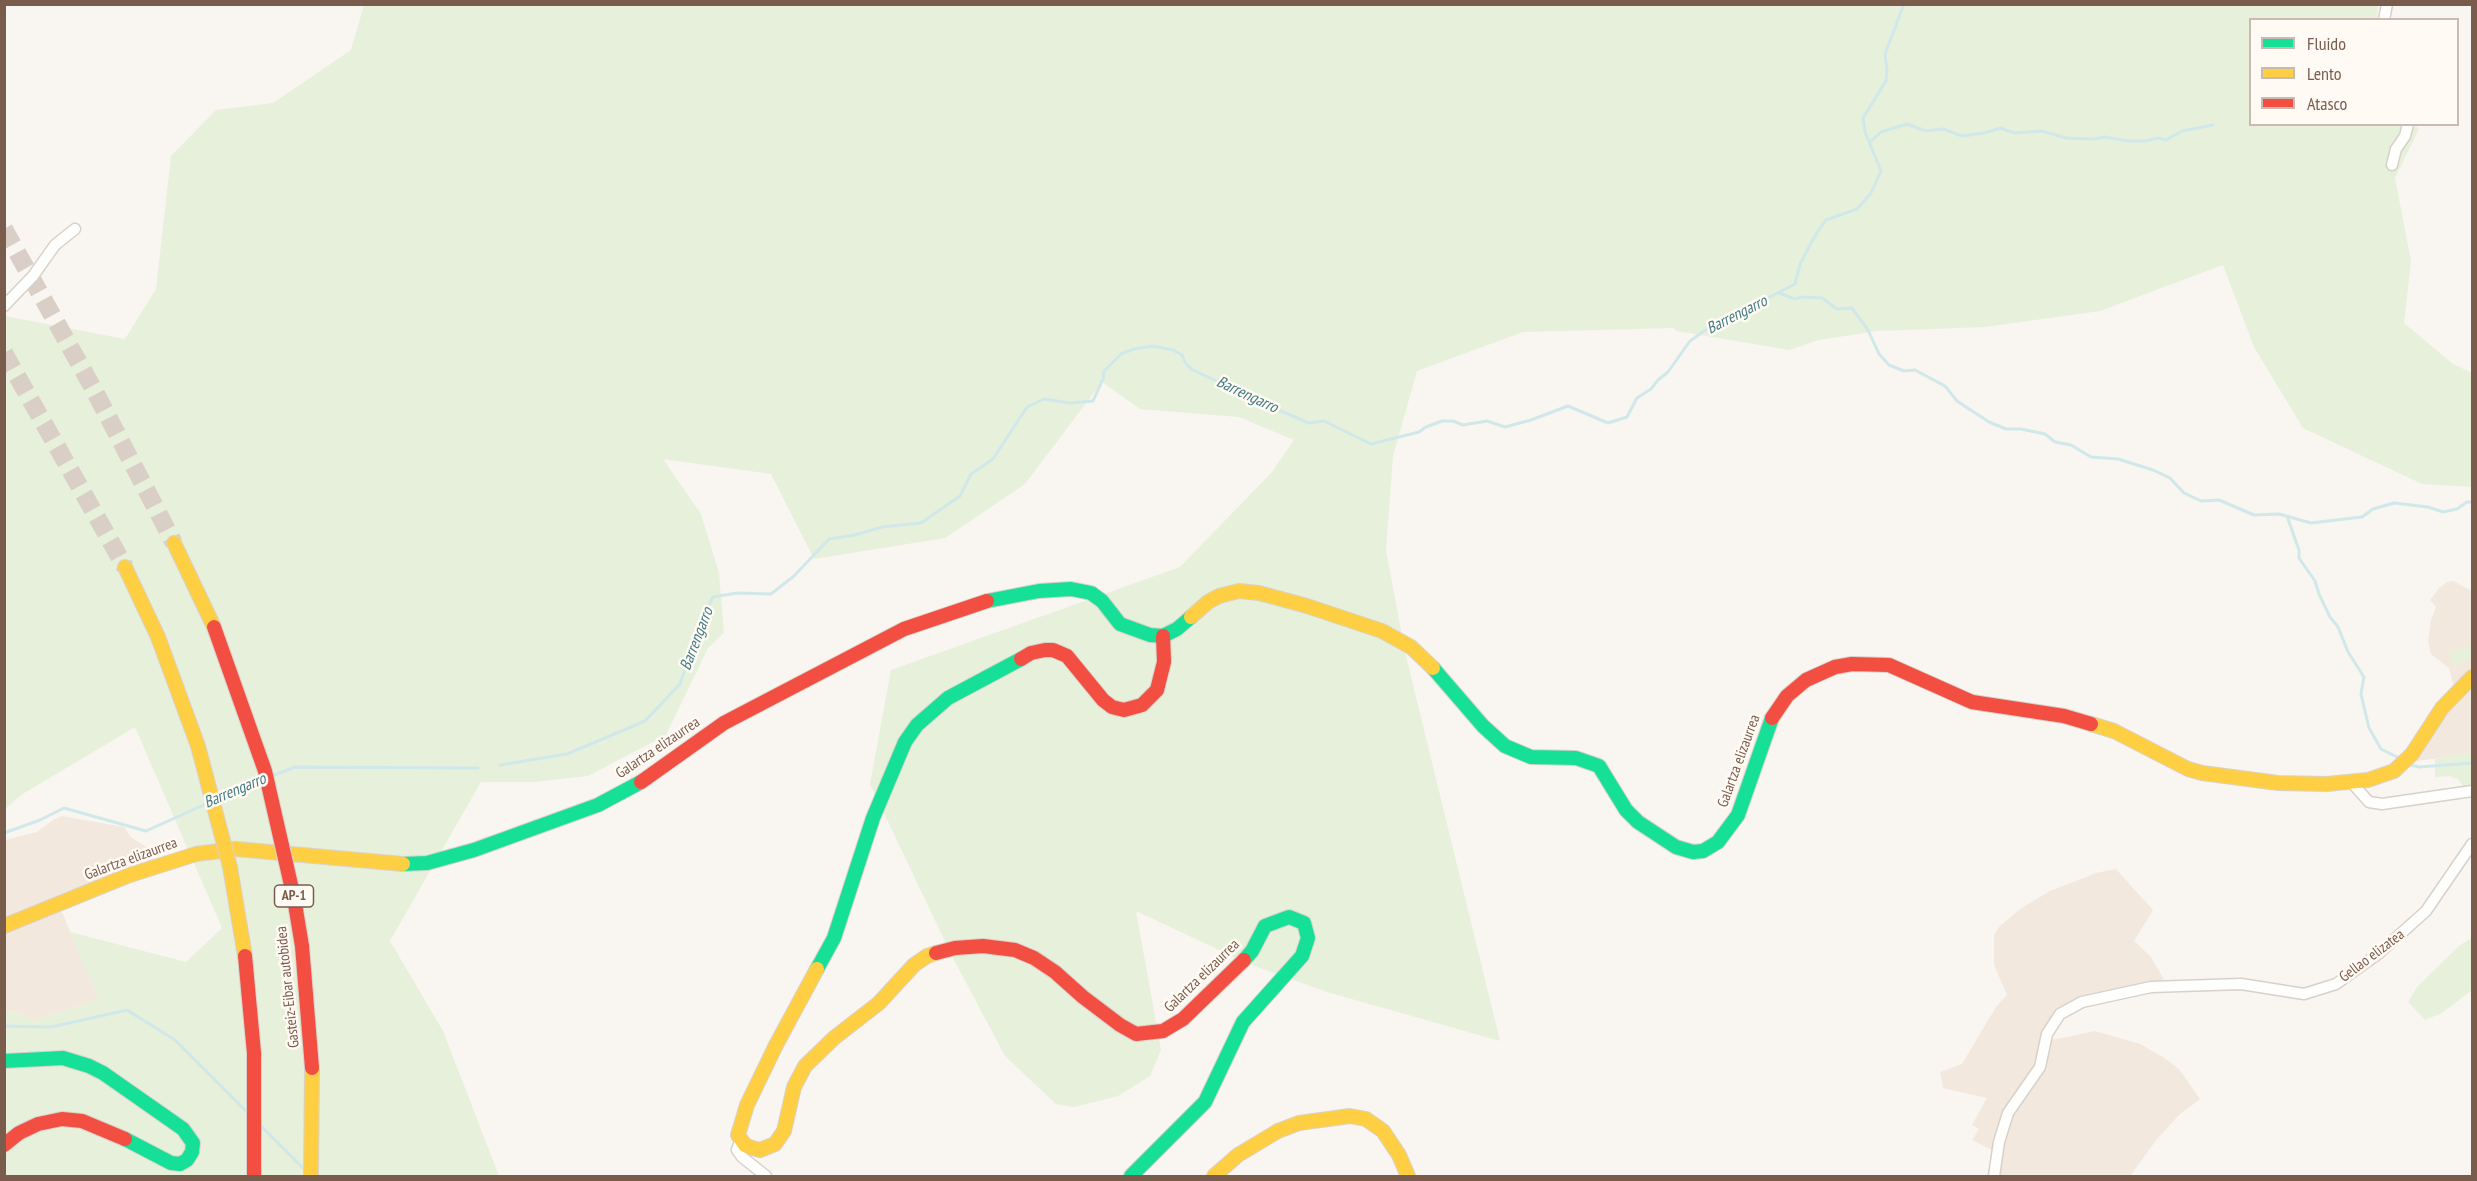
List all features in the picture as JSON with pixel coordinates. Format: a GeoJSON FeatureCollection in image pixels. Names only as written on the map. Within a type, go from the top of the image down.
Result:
{"type":"FeatureCollection","features":[{"type":"Feature","properties":{"kind":"main road","name":"Gasteiz-Eibar autobidea"},"geometry":{"type":"LineString","coordinates":[[174,543],[214,627],[265,771],[294,898],[302,946],[312,1052],[311,1176]]}},
{"type":"Feature","properties":{"kind":"main road"},"geometry":{"type":"LineString","coordinates":[[125,567],[158,637],[198,746],[230,867],[244,944],[254,1053],[254,1176]]}},
{"type":"Feature","properties":{"kind":"main road","name":"Galartza elizaurrea"},"geometry":{"type":"LineString","coordinates":[[4,926],[42,914],[159,865],[204,853],[252,850],[394,865],[426,863],[474,850],[598,805],[646,779],[724,723],[802,681],[925,620],[997,598],[1040,591],[1086,590],[1102,601],[1120,624],[1150,635],[1163,636],[1177,629],[1220,596],[1239,591],[1259,593],[1307,606],[1382,632],[1404,642],[1422,656],[1483,726],[1505,746],[1531,757],[1576,758],[1599,766],[1626,810],[1638,822],[1676,847],[1693,852],[1703,851],[1718,843],[1738,815],[1770,722],[1787,696],[1820,673],[1852,664],[1889,665],[1972,702],[2064,716],[2101,726],[2188,769],[2202,773],[2278,783],[2351,782],[2368,780],[2394,771],[2412,754],[2442,708],[2472,677]]}},
{"type":"Feature","properties":{"kind":"main road"},"geometry":{"type":"LineString","coordinates":[[740,1141],[738,1130],[747,1105],[780,1036],[834,938],[873,818],[905,741],[918,725],[948,698],[1031,653],[1045,650],[1053,650],[1067,656],[1103,700],[1112,707],[1124,710],[1142,705],[1157,690],[1162,677],[1163,636]]}},
{"type":"Feature","properties":{"kind":"main road","name":"Galartza elizaurrea"},"geometry":{"type":"LineString","coordinates":[[740,1141],[760,1150],[775,1144],[784,1131],[794,1087],[805,1066],[834,1038],[879,1004],[914,965],[927,956],[955,948],[983,946],[1015,950],[1034,958],[1055,972],[1120,1025],[1136,1034],[1148,1033],[1163,1031],[1183,1019],[1237,969],[1252,951],[1265,926],[1289,917],[1301,921],[1308,938],[1302,956],[1243,1022],[1214,1088],[1205,1102],[1131,1176]]}},
{"type":"Feature","properties":{"kind":"main road"},"geometry":{"type":"LineString","coordinates":[[4,1061],[63,1058],[89,1066],[103,1073],[183,1129],[193,1143],[192,1152],[187,1160],[180,1164],[171,1163],[107,1130],[82,1121],[62,1119],[38,1124],[19,1133],[4,1145]]}},
{"type":"Feature","properties":{"kind":"main road"},"geometry":{"type":"LineString","coordinates":[[1214,1176],[1238,1155],[1278,1131],[1299,1123],[1350,1116],[1366,1119],[1383,1131],[1399,1155],[1408,1176]]}},
{"type":"Feature","properties":{"kind":"street"},"geometry":{"type":"LineString","coordinates":[[2392,165],[2396,149],[2405,136],[2408,126]]}},
{"type":"Feature","properties":{"kind":"street"},"geometry":{"type":"LineString","coordinates":[[4,306],[33,276],[55,245],[75,230]]}},
{"type":"Feature","properties":{"kind":"street"},"geometry":{"type":"LineString","coordinates":[[2351,782],[2368,802],[2382,804],[2472,790]]}},
{"type":"Feature","properties":{"kind":"street","name":"Gellao elizatea"},"geometry":{"type":"LineString","coordinates":[[1994,1176],[1999,1142],[2008,1113],[2040,1067],[2047,1034],[2060,1014],[2082,1002],[2159,987],[2241,984],[2304,994],[2336,984],[2378,954],[2426,911],[2472,844]]}},
{"type":"Feature","properties":{"kind":"street"},"geometry":{"type":"LineString","coordinates":[[740,1141],[737,1150],[742,1157],[766,1176]]}},
{"type":"Feature","properties":{"kind":"shaded area"},"geometry":{"type":"Polygon","coordinates":[[[2453,581],[2472,591],[2472,754],[2416,761],[2407,753],[2454,687],[2449,668],[2431,654],[2428,642],[2431,620],[2436,607],[2430,600],[2439,588],[2453,581]]]}},
{"type":"Feature","properties":{"kind":"shaded area"},"geometry":{"type":"Polygon","coordinates":[[[62,816],[124,827],[132,838],[156,853],[153,863],[58,903],[99,999],[33,1021],[12,1011],[5,1014],[5,840],[37,832],[62,816]]]}},
{"type":"Feature","properties":{"kind":"shaded area"},"geometry":{"type":"Polygon","coordinates":[[[2116,869],[2153,910],[2134,941],[2151,957],[2163,978],[2166,990],[2141,991],[2080,1006],[2062,1017],[2054,1028],[2052,1040],[2095,1031],[2140,1044],[2179,1069],[2200,1099],[2179,1115],[2157,1139],[2130,1176],[1991,1176],[1994,1151],[1972,1140],[1979,1129],[1972,1125],[1987,1098],[1943,1088],[1940,1072],[1962,1064],[1996,1007],[2007,995],[1994,965],[1994,936],[1999,927],[2020,909],[2050,891],[2096,873],[2116,869]]]}},
{"type":"Feature","properties":{"kind":"green space"},"geometry":{"type":"Polygon","coordinates":[[[364,5],[2378,5],[2377,18],[2249,18],[2249,126],[2415,126],[2419,129],[2395,178],[2411,261],[2404,323],[2453,364],[2472,373],[2472,487],[2422,484],[2303,428],[2254,347],[2223,265],[2100,311],[1985,327],[1877,331],[1819,340],[1789,350],[1677,331],[1673,328],[1523,332],[1417,371],[1393,456],[1386,551],[1406,656],[1500,1041],[1327,992],[1249,964],[1136,911],[1161,1050],[1150,1076],[1118,1096],[1074,1107],[1056,1104],[1005,1056],[953,958],[870,784],[891,670],[1180,567],[1272,472],[1294,440],[1239,417],[1140,409],[1102,382],[1025,484],[945,538],[814,559],[771,474],[663,459],[701,514],[719,573],[724,633],[708,648],[666,735],[588,776],[534,782],[481,782],[390,941],[443,1031],[499,1176],[5,1176],[5,1014],[12,1011],[33,1021],[99,999],[70,932],[186,962],[222,928],[135,727],[21,795],[5,809],[5,316],[125,339],[156,289],[171,156],[216,110],[273,103],[351,50],[364,5]]]}},
{"type":"Feature","properties":{"kind":"green space"},"geometry":{"type":"Polygon","coordinates":[[[2468,646],[2470,650],[2472,649],[2472,658],[2454,665],[2449,652],[2468,646]]]}},
{"type":"Feature","properties":{"kind":"green space"},"geometry":{"type":"Polygon","coordinates":[[[2472,754],[2472,788],[2464,787],[2458,779],[2449,776],[2435,777],[2435,759],[2472,754]]]}},
{"type":"Feature","properties":{"kind":"green space"},"geometry":{"type":"Polygon","coordinates":[[[2472,938],[2472,990],[2442,1013],[2425,1020],[2408,1002],[2417,987],[2460,945],[2472,938]]]}},
{"type":"Feature","properties":{"kind":"waterway","name":"Barrengarro"},"geometry":{"type":"LineString","coordinates":[[500,765],[567,754],[645,721],[680,684],[704,615],[713,597],[737,593],[771,594],[794,576],[829,539],[855,535],[882,527],[921,523],[960,496],[971,474],[993,459],[1027,407],[1044,399],[1070,403],[1093,401],[1103,379],[1104,371],[1121,354],[1134,349],[1153,346],[1173,350],[1182,355],[1186,364],[1193,370],[1309,423],[1324,421],[1371,444],[1419,432],[1442,421],[1453,421],[1463,425],[1487,421],[1505,427],[1568,406],[1608,423],[1627,417],[1637,398],[1651,389],[1668,372],[1690,341],[1714,324],[1747,311],[1795,284],[1800,264],[1826,220],[1857,209],[1871,193],[1881,171],[1865,132],[1863,118],[1886,81],[1885,54],[1904,4]]}},
{"type":"Feature","properties":{"kind":"waterway"},"geometry":{"type":"LineString","coordinates":[[1870,142],[1881,132],[1907,124],[1926,131],[1943,129],[1962,136],[2001,128],[2014,133],[2042,131],[2066,138],[2105,137],[2128,141],[2158,138],[2166,140],[2182,131],[2213,125]]}},
{"type":"Feature","properties":{"kind":"waterway"},"geometry":{"type":"LineString","coordinates":[[1779,293],[1795,299],[1822,298],[1837,309],[1852,308],[1868,330],[1879,354],[1889,365],[1904,371],[1915,370],[1945,386],[1957,401],[1989,422],[2006,429],[2021,429],[2045,434],[2055,442],[2071,445],[2091,457],[2118,459],[2153,470],[2170,478],[2184,493],[2201,501],[2219,500],[2254,515],[2279,514],[2311,523],[2362,517],[2373,509],[2394,503],[2428,507],[2443,512],[2472,502]]}},
{"type":"Feature","properties":{"kind":"waterway"},"geometry":{"type":"LineString","coordinates":[[2287,516],[2299,550],[2299,558],[2315,581],[2330,617],[2338,627],[2348,652],[2364,677],[2361,694],[2369,728],[2381,749],[2399,758]]}},
{"type":"Feature","properties":{"kind":"waterway"},"geometry":{"type":"LineString","coordinates":[[2410,765],[2419,767],[2472,763]]}},
{"type":"Feature","properties":{"kind":"waterway","name":"Barrengarro"},"geometry":{"type":"LineString","coordinates":[[272,776],[295,767],[478,768]]}},
{"type":"Feature","properties":{"kind":"waterway","name":"Barrengarro"},"geometry":{"type":"LineString","coordinates":[[219,797],[260,780]]}},
{"type":"Feature","properties":{"kind":"waterway","name":"Barrengarro"},"geometry":{"type":"LineString","coordinates":[[4,833],[40,820],[64,808],[146,831],[208,803]]}},
{"type":"Feature","properties":{"kind":"waterway"},"geometry":{"type":"LineString","coordinates":[[4,1026],[51,1027],[127,1010],[175,1040],[247,1112]]}},
{"type":"Feature","properties":{"kind":"waterway"},"geometry":{"type":"LineString","coordinates":[[262,1127],[304,1169]]}},
{"type":"Feature","properties":{"kind":"tunnel"},"geometry":{"type":"LineString","coordinates":[[4,229],[93,388],[174,543]]}},
{"type":"Feature","properties":{"kind":"tunnel"},"geometry":{"type":"LineString","coordinates":[[4,353],[125,567]]}},
{"type":"Feature","properties":{"kind":"traffic: fast"},"geometry":{"type":"LineString","coordinates":[[987,601],[1039,591],[1071,589],[1091,593],[1102,601],[1120,624],[1150,635],[1163,636],[1177,629],[1191,617]]}},
{"type":"Feature","properties":{"kind":"traffic: fast"},"geometry":{"type":"LineString","coordinates":[[817,969],[834,938],[873,818],[905,742],[917,725],[948,698],[1021,659]]}},
{"type":"Feature","properties":{"kind":"traffic: fast"},"geometry":{"type":"LineString","coordinates":[[1433,668],[1483,726],[1505,746],[1531,757],[1576,758],[1599,766],[1626,810],[1638,822],[1676,847],[1693,852],[1703,851],[1718,842],[1738,815],[1772,718]]}},
{"type":"Feature","properties":{"kind":"traffic: fast"},"geometry":{"type":"LineString","coordinates":[[403,864],[427,863],[474,850],[598,805],[641,782]]}},
{"type":"Feature","properties":{"kind":"traffic: fast"},"geometry":{"type":"LineString","coordinates":[[1131,1176],[1205,1102],[1243,1022],[1302,956],[1308,938],[1304,923],[1289,917],[1265,926],[1252,951],[1244,960]]}},
{"type":"Feature","properties":{"kind":"traffic: fast"},"geometry":{"type":"LineString","coordinates":[[4,1061],[63,1058],[89,1066],[103,1073],[183,1129],[193,1143],[192,1152],[187,1160],[180,1164],[171,1163],[125,1139]]}},
{"type":"Feature","properties":{"kind":"traffic: slow"},"geometry":{"type":"LineString","coordinates":[[174,543],[214,627]]}},
{"type":"Feature","properties":{"kind":"traffic: slow"},"geometry":{"type":"LineString","coordinates":[[125,567],[158,637]]}},
{"type":"Feature","properties":{"kind":"traffic: slow"},"geometry":{"type":"LineString","coordinates":[[1191,617],[1208,602],[1219,596],[1239,591],[1259,593],[1382,631],[1411,647],[1433,668]]}},
{"type":"Feature","properties":{"kind":"traffic: slow"},"geometry":{"type":"LineString","coordinates":[[158,637],[198,746],[230,867],[245,956]]}},
{"type":"Feature","properties":{"kind":"traffic: slow"},"geometry":{"type":"LineString","coordinates":[[2091,724],[2114,731],[2188,769],[2202,773],[2278,783],[2327,784],[2368,780],[2394,771],[2412,754],[2442,708],[2472,677]]}},
{"type":"Feature","properties":{"kind":"traffic: slow"},"geometry":{"type":"LineString","coordinates":[[4,926],[127,876],[196,854],[236,849],[403,864]]}},
{"type":"Feature","properties":{"kind":"traffic: slow"},"geometry":{"type":"LineString","coordinates":[[817,969],[747,1105],[738,1135],[745,1145],[752,1148],[760,1150],[775,1144],[784,1131],[794,1087],[805,1066],[834,1038],[879,1003],[914,965],[936,953]]}},
{"type":"Feature","properties":{"kind":"traffic: slow"},"geometry":{"type":"LineString","coordinates":[[311,1176],[312,1068]]}},
{"type":"Feature","properties":{"kind":"traffic: slow"},"geometry":{"type":"LineString","coordinates":[[1214,1176],[1238,1155],[1278,1131],[1299,1123],[1350,1116],[1366,1119],[1383,1131],[1399,1155],[1408,1176]]}},
{"type":"Feature","properties":{"kind":"traffic: jam"},"geometry":{"type":"LineString","coordinates":[[641,782],[724,723],[904,629],[987,601]]}},
{"type":"Feature","properties":{"kind":"traffic: jam"},"geometry":{"type":"LineString","coordinates":[[214,627],[265,771],[294,898],[302,946],[312,1068]]}},
{"type":"Feature","properties":{"kind":"traffic: jam"},"geometry":{"type":"LineString","coordinates":[[1021,659],[1031,653],[1045,650],[1053,650],[1067,656],[1103,700],[1112,707],[1124,710],[1142,705],[1157,690],[1164,662],[1163,636]]}},
{"type":"Feature","properties":{"kind":"traffic: jam"},"geometry":{"type":"LineString","coordinates":[[1772,718],[1787,696],[1806,680],[1835,667],[1852,664],[1889,665],[1972,702],[2064,716],[2091,724]]}},
{"type":"Feature","properties":{"kind":"traffic: jam"},"geometry":{"type":"LineString","coordinates":[[936,953],[955,948],[983,946],[1015,950],[1034,958],[1055,972],[1083,997],[1136,1034],[1163,1031],[1183,1019],[1244,960]]}},
{"type":"Feature","properties":{"kind":"traffic: jam"},"geometry":{"type":"LineString","coordinates":[[245,956],[254,1053],[254,1176]]}},
{"type":"Feature","properties":{"kind":"traffic: jam"},"geometry":{"type":"LineString","coordinates":[[4,1145],[19,1133],[38,1124],[62,1119],[82,1121],[125,1139]]}}]}
